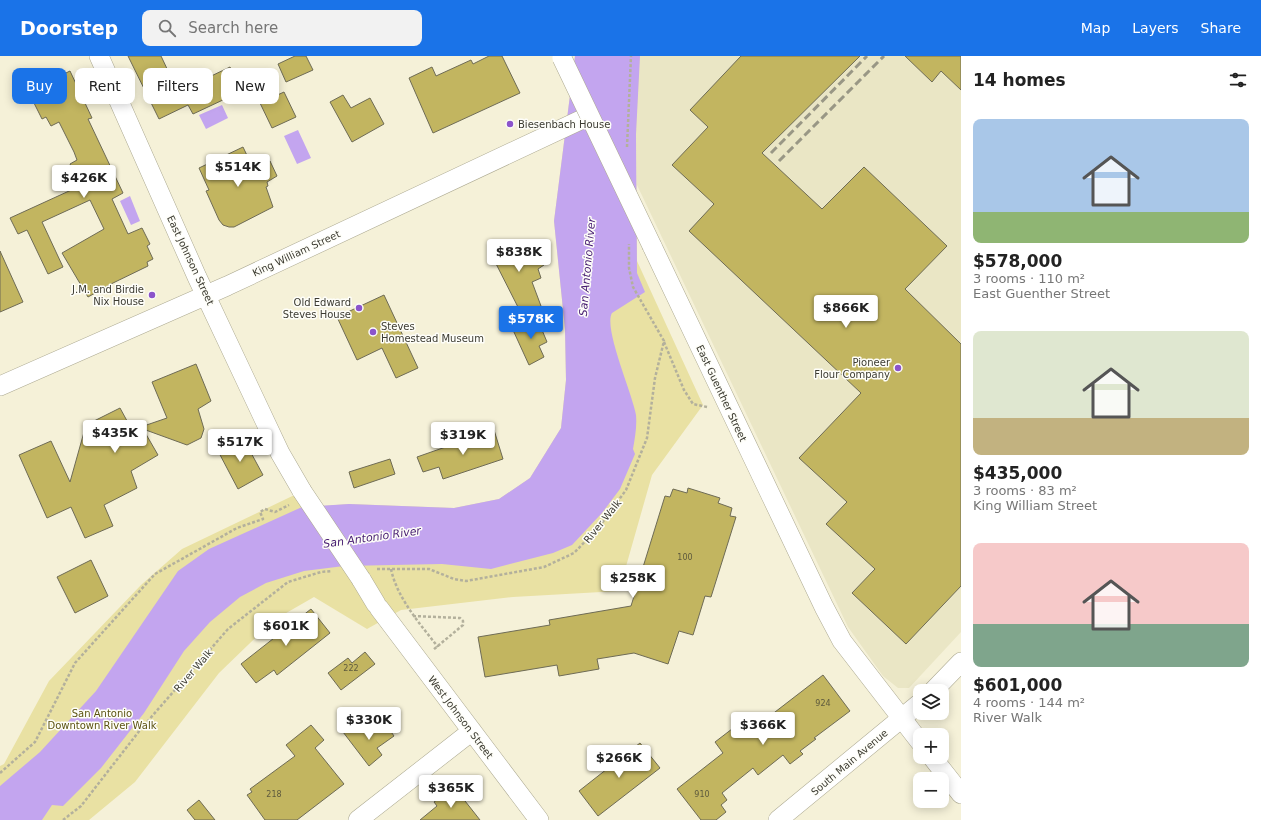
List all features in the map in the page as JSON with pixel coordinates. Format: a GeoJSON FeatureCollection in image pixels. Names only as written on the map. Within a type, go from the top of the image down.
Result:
{"type":"FeatureCollection","features":[{"type":"Feature","properties":{"kind":"street","name":"East Johnson Street"},"geometry":{"type":"LineString","coordinates":[[99,56],[284,463],[298,497]]}},
{"type":"Feature","properties":{"kind":"street","name":"East Guenther Street"},"geometry":{"type":"LineString","coordinates":[[561,57],[824,607],[842,641],[913,733]]}},
{"type":"Feature","properties":{"kind":"street","name":"King William Street"},"geometry":{"type":"LineString","coordinates":[[0,386],[206,294],[589,116]]}},
{"type":"Feature","properties":{"kind":"street"},"geometry":{"type":"LineString","coordinates":[[298,497],[369,574]]}},
{"type":"Feature","properties":{"kind":"street","name":"West Johnson Street"},"geometry":{"type":"LineString","coordinates":[[369,574],[379,609],[539,820]]}},
{"type":"Feature","properties":{"kind":"street"},"geometry":{"type":"LineString","coordinates":[[940,684],[961,662]]}},
{"type":"Feature","properties":{"kind":"street","name":"South Main Avenue"},"geometry":{"type":"LineString","coordinates":[[778,820],[913,709]]}},
{"type":"Feature","properties":{"kind":"street"},"geometry":{"type":"LineString","coordinates":[[358,820],[472,731]]}},
{"type":"Feature","properties":{"kind":"street"},"geometry":{"type":"LineString","coordinates":[[937,764],[961,794]]}},
{"type":"Feature","properties":{"kind":"path"},"geometry":{"type":"LineString","coordinates":[[638,298],[664,342],[684,390],[694,404],[711,408],[727,404]]}},
{"type":"Feature","properties":{"kind":"path","name":"River Walk"},"geometry":{"type":"LineString","coordinates":[[369,574],[391,569],[429,570],[454,579],[466,581],[544,567],[574,553],[599,527],[626,490],[647,438],[655,378],[664,342]]}},
{"type":"Feature","properties":{"kind":"path"},"geometry":{"type":"LineString","coordinates":[[0,773],[35,742],[75,663],[155,574],[238,528],[263,519],[260,512],[265,509],[275,512],[298,497]]}},
{"type":"Feature","properties":{"kind":"path"},"geometry":{"type":"LineString","coordinates":[[391,569],[392,577],[413,616],[438,647]]}},
{"type":"Feature","properties":{"kind":"path","name":"River Walk"},"geometry":{"type":"LineString","coordinates":[[63,820],[81,806],[140,730],[228,630],[288,582],[321,572],[334,571]]}},
{"type":"Feature","properties":{"kind":"path"},"geometry":{"type":"LineString","coordinates":[[413,616],[460,618],[463,621],[462,625],[438,647],[419,661]]}},
{"type":"Feature","properties":{"kind":"shaded area"},"geometry":{"type":"Polygon","coordinates":[[[640,56],[961,56],[961,632],[909,688],[898,688],[883,676],[848,627],[637,185],[636,134],[640,56]]]}},
{"type":"Feature","properties":{"kind":"green space","name":"San Antonio Downtown River Walk"},"geometry":{"type":"Polygon","coordinates":[[[575,56],[640,56],[636,134],[637,261],[703,405],[652,475],[619,591],[513,597],[401,610],[367,629],[314,597],[274,620],[219,673],[135,782],[89,820],[0,820],[0,766],[4,764],[49,681],[141,585],[182,549],[309,488],[322,506],[349,504],[454,508],[499,499],[530,478],[561,428],[566,380],[565,329],[554,221],[575,56]]]}},
{"type":"Feature","properties":{"kind":"water","name":"San Antonio River"},"geometry":{"type":"Polygon","coordinates":[[[575,56],[640,56],[636,134],[637,273],[645,292],[612,313],[610,321],[615,347],[636,415],[633,449],[635,454],[620,489],[602,513],[572,545],[553,553],[491,569],[442,564],[344,566],[304,571],[266,583],[240,597],[210,622],[184,651],[144,713],[101,768],[63,806],[52,805],[42,820],[0,820],[0,786],[40,752],[96,691],[178,571],[209,549],[302,507],[349,504],[454,508],[499,499],[530,478],[561,428],[566,380],[565,329],[554,221],[575,56]]]}},
{"type":"Feature","properties":{"kind":"water"},"geometry":{"type":"Polygon","coordinates":[[[222,105],[228,118],[206,129],[199,115],[222,105]]]}},
{"type":"Feature","properties":{"kind":"water"},"geometry":{"type":"Polygon","coordinates":[[[298,130],[311,158],[297,164],[284,136],[298,130]]]}},
{"type":"Feature","properties":{"kind":"water"},"geometry":{"type":"Polygon","coordinates":[[[130,196],[140,221],[131,225],[120,201],[130,196]]]}},
{"type":"Feature","properties":{"kind":"building"},"geometry":{"type":"Polygon","coordinates":[[[128,56],[161,56],[167,68],[143,68],[143,86],[128,56]]]}},
{"type":"Feature","properties":{"kind":"building"},"geometry":{"type":"Polygon","coordinates":[[[295,56],[306,56],[313,70],[286,82],[278,64],[295,56]]]}},
{"type":"Feature","properties":{"kind":"building"},"geometry":{"type":"Polygon","coordinates":[[[489,56],[502,56],[520,93],[433,133],[409,78],[432,67],[436,76],[471,60],[473,64],[489,56]]]}},
{"type":"Feature","properties":{"kind":"building","name":"Pioneer Flour Company"},"geometry":{"type":"Polygon","coordinates":[[[741,56],[860,56],[762,153],[822,209],[864,167],[947,246],[905,289],[961,344],[961,586],[906,644],[852,593],[875,569],[826,524],[847,502],[799,458],[861,393],[689,231],[714,204],[672,165],[708,127],[690,110],[741,56]]]}},
{"type":"Feature","properties":{"kind":"building"},"geometry":{"type":"Polygon","coordinates":[[[905,56],[961,56],[961,90],[941,71],[932,82],[905,56]]]}},
{"type":"Feature","properties":{"kind":"building"},"geometry":{"type":"Polygon","coordinates":[[[70,71],[75,82],[75,104],[85,104],[92,118],[88,119],[123,193],[112,199],[128,234],[142,228],[150,244],[147,246],[153,259],[147,262],[148,266],[88,297],[62,253],[104,229],[90,200],[42,222],[63,267],[48,274],[27,230],[18,234],[10,218],[80,186],[70,164],[77,160],[59,122],[51,126],[46,117],[42,119],[34,104],[67,104],[67,72],[70,71]]]}},
{"type":"Feature","properties":{"kind":"building"},"geometry":{"type":"Polygon","coordinates":[[[221,71],[221,101],[193,114],[188,105],[159,119],[152,104],[213,104],[213,75],[221,71]]]}},
{"type":"Feature","properties":{"kind":"building"},"geometry":{"type":"Polygon","coordinates":[[[284,92],[296,117],[272,128],[260,104],[279,104],[279,94],[284,92]]]}},
{"type":"Feature","properties":{"kind":"building"},"geometry":{"type":"Polygon","coordinates":[[[343,95],[351,108],[370,98],[384,124],[352,142],[330,102],[343,95]]]}},
{"type":"Feature","properties":{"kind":"building"},"geometry":{"type":"Polygon","coordinates":[[[243,147],[253,168],[270,161],[277,176],[267,182],[268,186],[266,187],[273,207],[234,227],[229,227],[223,225],[219,220],[206,191],[209,190],[199,168],[243,147]]]}},
{"type":"Feature","properties":{"kind":"building"},"geometry":{"type":"Polygon","coordinates":[[[503,241],[506,248],[521,242],[525,250],[532,248],[544,265],[538,269],[541,278],[532,282],[541,306],[522,315],[488,248],[503,241]]]}},
{"type":"Feature","properties":{"kind":"building"},"geometry":{"type":"Polygon","coordinates":[[[0,251],[23,302],[0,312],[0,251]]]}},
{"type":"Feature","properties":{"kind":"building","name":"Steves Homestead Museum"},"geometry":{"type":"Polygon","coordinates":[[[384,295],[418,368],[396,378],[382,348],[357,360],[337,317],[384,295]]]}},
{"type":"Feature","properties":{"kind":"building"},"geometry":{"type":"Polygon","coordinates":[[[537,318],[547,342],[539,346],[544,357],[529,365],[513,330],[537,318]]]}},
{"type":"Feature","properties":{"kind":"building"},"geometry":{"type":"Polygon","coordinates":[[[196,364],[211,401],[198,409],[204,429],[201,438],[187,445],[143,429],[158,455],[131,471],[137,488],[104,505],[113,526],[85,538],[71,507],[47,518],[19,455],[51,441],[70,482],[86,425],[120,408],[132,430],[167,418],[152,382],[196,364]]]}},
{"type":"Feature","properties":{"kind":"building"},"geometry":{"type":"Polygon","coordinates":[[[494,430],[503,459],[443,479],[439,467],[423,472],[417,457],[494,430]]]}},
{"type":"Feature","properties":{"kind":"building"},"geometry":{"type":"Polygon","coordinates":[[[243,438],[263,475],[238,489],[218,451],[243,438]]]}},
{"type":"Feature","properties":{"kind":"building"},"geometry":{"type":"Polygon","coordinates":[[[390,459],[395,474],[354,488],[349,472],[390,459]]]}},
{"type":"Feature","properties":{"kind":"building"},"geometry":{"type":"Polygon","coordinates":[[[688,488],[720,498],[718,503],[732,508],[730,516],[736,517],[711,597],[705,596],[693,635],[679,631],[668,664],[634,653],[597,659],[599,669],[559,676],[557,665],[485,677],[478,637],[550,625],[549,620],[631,606],[665,496],[670,497],[673,489],[687,493],[688,488]]]}},
{"type":"Feature","properties":{"kind":"building"},"geometry":{"type":"Polygon","coordinates":[[[91,560],[108,596],[75,613],[57,577],[91,560]]]}},
{"type":"Feature","properties":{"kind":"building"},"geometry":{"type":"Polygon","coordinates":[[[311,609],[330,633],[277,675],[274,670],[256,683],[241,664],[311,609]]]}},
{"type":"Feature","properties":{"kind":"building"},"geometry":{"type":"Polygon","coordinates":[[[365,652],[375,664],[341,690],[328,673],[348,658],[352,663],[365,652]]]}},
{"type":"Feature","properties":{"kind":"building"},"geometry":{"type":"Polygon","coordinates":[[[823,675],[850,711],[814,738],[816,739],[800,751],[803,754],[790,764],[783,755],[758,775],[753,768],[722,793],[727,800],[721,805],[726,812],[716,820],[701,820],[677,789],[723,753],[715,742],[745,719],[753,729],[823,675]]]}},
{"type":"Feature","properties":{"kind":"building"},"geometry":{"type":"Polygon","coordinates":[[[356,722],[367,735],[384,722],[394,736],[377,748],[382,755],[369,766],[343,732],[356,722]]]}},
{"type":"Feature","properties":{"kind":"building"},"geometry":{"type":"Polygon","coordinates":[[[311,725],[324,740],[315,748],[344,784],[297,820],[265,820],[247,795],[252,792],[250,789],[295,756],[286,745],[311,725]]]}},
{"type":"Feature","properties":{"kind":"building"},"geometry":{"type":"Polygon","coordinates":[[[640,743],[660,768],[598,816],[579,791],[640,743]]]}},
{"type":"Feature","properties":{"kind":"building"},"geometry":{"type":"Polygon","coordinates":[[[454,787],[480,820],[420,820],[437,806],[434,802],[454,787]]]}},
{"type":"Feature","properties":{"kind":"building"},"geometry":{"type":"Polygon","coordinates":[[[199,800],[215,820],[195,820],[187,810],[199,800]]]}},
{"type":"Feature","properties":{"kind":"railway"},"geometry":{"type":"LineString","coordinates":[[771,153],[867,56]]}},
{"type":"Feature","properties":{"kind":"railway"},"geometry":{"type":"LineString","coordinates":[[779,161],[884,56]]}},
{"type":"Feature","properties":{"kind":"place","name":"Biesenbach House"},"geometry":{"type":"Point","coordinates":[510,124]}},
{"type":"Feature","properties":{"kind":"place","name":"J.M. and Birdie Nix House"},"geometry":{"type":"Point","coordinates":[152,295]}},
{"type":"Feature","properties":{"kind":"place","name":"Old Edward Steves House"},"geometry":{"type":"Point","coordinates":[359,308]}},
{"type":"Feature","properties":{"kind":"place","name":"Steves Homestead Museum"},"geometry":{"type":"Point","coordinates":[373,332]}},
{"type":"Feature","properties":{"kind":"place","name":"Pioneer Flour Company"},"geometry":{"type":"Point","coordinates":[898,368]}}]}
